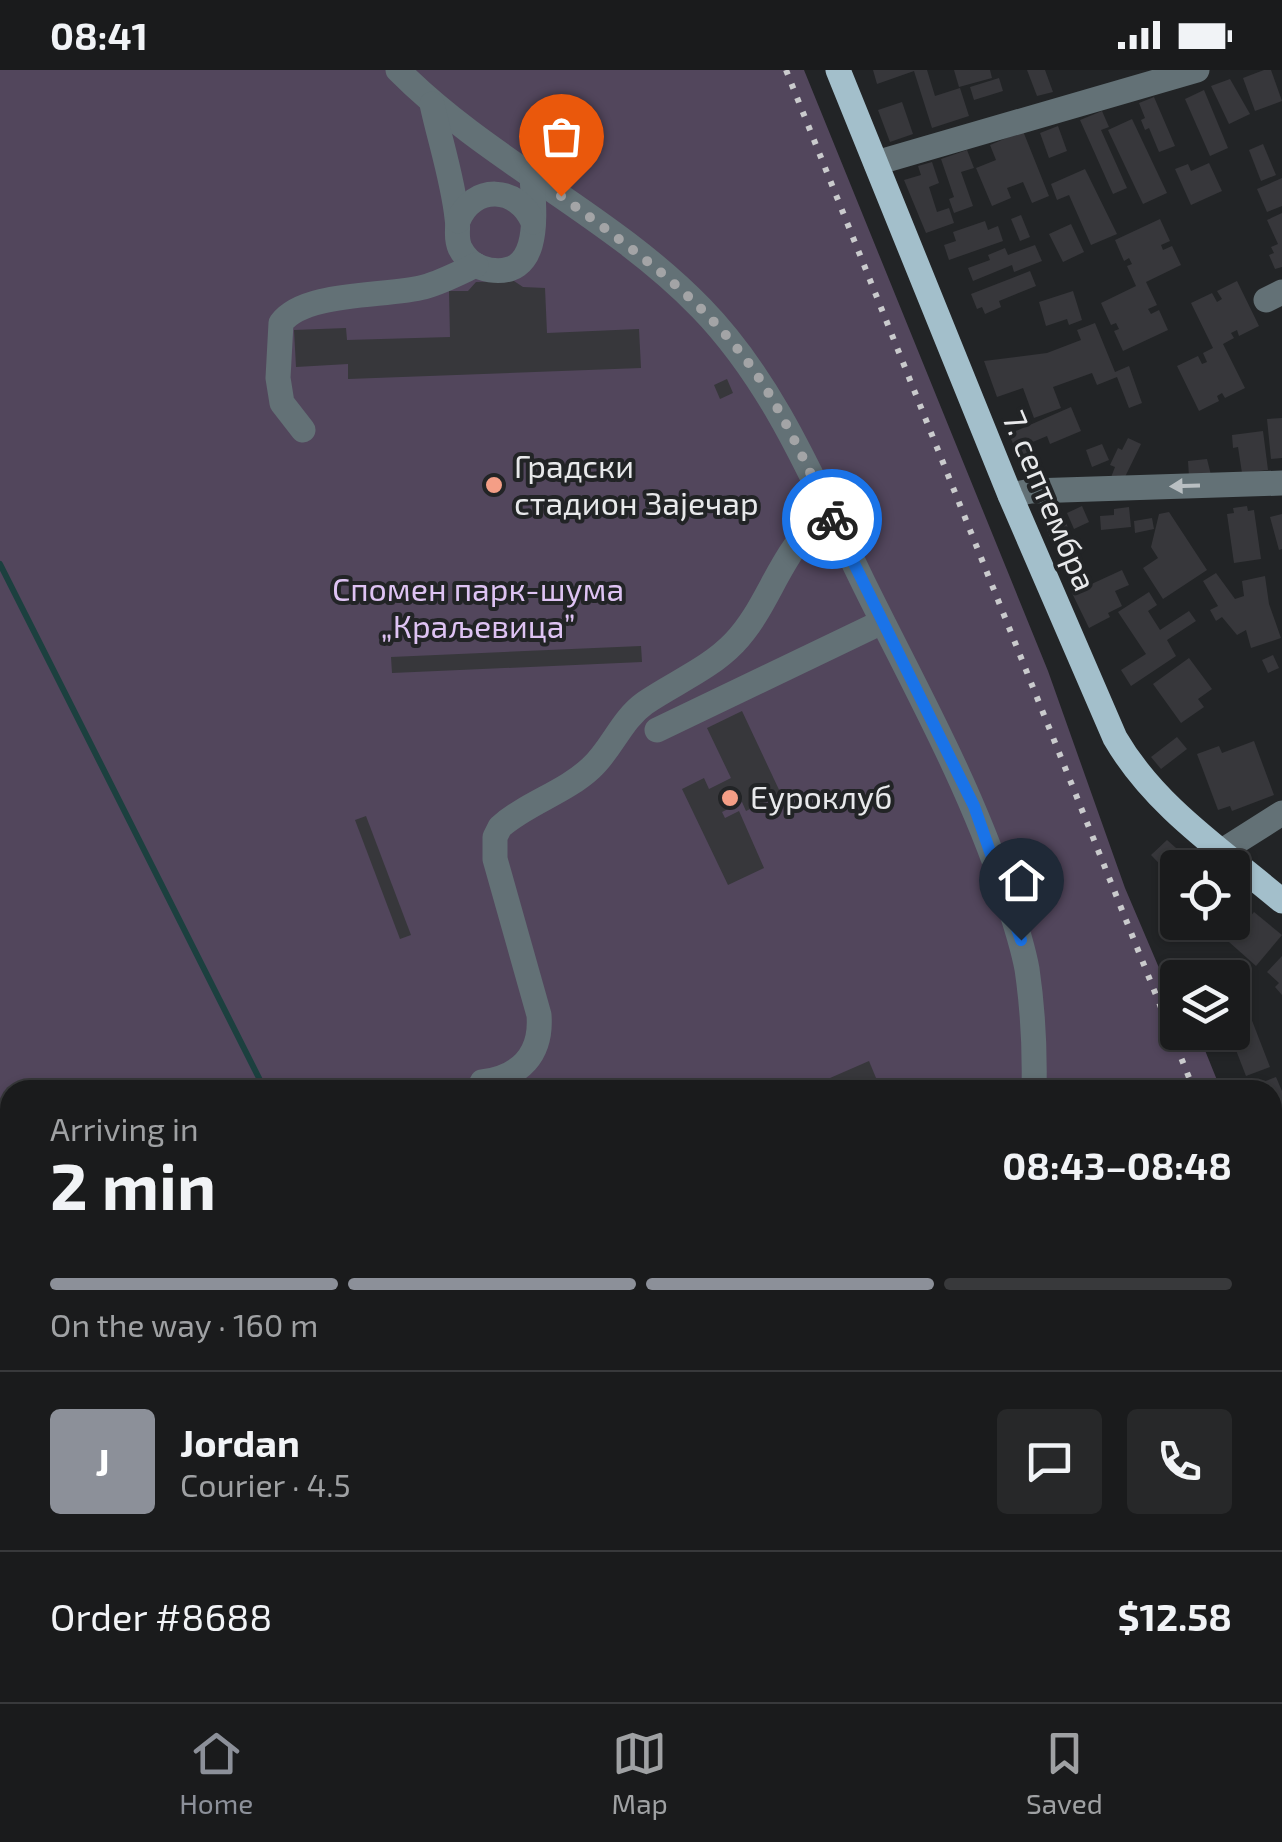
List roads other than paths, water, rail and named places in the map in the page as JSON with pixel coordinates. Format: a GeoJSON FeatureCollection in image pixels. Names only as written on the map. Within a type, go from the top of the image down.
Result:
{"type":"FeatureCollection","features":[{"type":"Feature","properties":{"kind":"main road","name":"7. септембра"},"geometry":{"type":"LineString","coordinates":[[838,70],[1010,495],[1100,704],[1129,763],[1171,808],[1221,850]]}},
{"type":"Feature","properties":{"kind":"main road","name":"7. септембра"},"geometry":{"type":"LineString","coordinates":[[1250,875],[1282,902]]}},
{"type":"Feature","properties":{"kind":"street"},"geometry":{"type":"LineString","coordinates":[[398,70],[432,104],[532,174],[684,292],[734,344],[760,378],[974,806],[1021,940],[1035,1035],[1034,1080]]}},
{"type":"Feature","properties":{"kind":"street"},"geometry":{"type":"LineString","coordinates":[[876,163],[1197,70]]}},
{"type":"Feature","properties":{"kind":"street"},"geometry":{"type":"LineString","coordinates":[[432,104],[458,221],[458,241],[476,266],[495,271],[515,266],[529,252],[533,242],[532,174]]}},
{"type":"Feature","properties":{"kind":"street"},"geometry":{"type":"LineString","coordinates":[[458,221],[468,204],[496,193],[506,194],[523,205],[533,222]]}},
{"type":"Feature","properties":{"kind":"street"},"geometry":{"type":"LineString","coordinates":[[303,430],[282,403],[278,378],[281,322],[286,316],[306,306],[426,287],[476,266]]}},
{"type":"Feature","properties":{"kind":"street"},"geometry":{"type":"LineString","coordinates":[[1010,495],[1031,491],[1282,483]]}},
{"type":"Feature","properties":{"kind":"street"},"geometry":{"type":"LineString","coordinates":[[500,1080],[526,1063],[537,1048],[540,1015],[494,859],[495,837],[500,827],[590,769],[641,705],[711,662],[734,643],[795,543],[829,513]]}},
{"type":"Feature","properties":{"kind":"street"},"geometry":{"type":"LineString","coordinates":[[657,730],[882,622]]}},
{"type":"Feature","properties":{"kind":"street"},"geometry":{"type":"LineString","coordinates":[[1224,850],[1282,813]]}},
{"type":"Feature","properties":{"kind":"waterway"},"geometry":{"type":"LineString","coordinates":[[0,564],[260,1080]]}},
{"type":"Feature","properties":{"kind":"railway"},"geometry":{"type":"LineString","coordinates":[[786,70],[1190,1080]]}},
{"type":"Feature","properties":{"kind":"place","name":"Градски стадион Зајечар"},"geometry":{"type":"Point","coordinates":[494,485]}},
{"type":"Feature","properties":{"kind":"place","name":"Еуроклуб"},"geometry":{"type":"Point","coordinates":[730,798]}},
{"type":"Feature","properties":{"kind":"park label","name":"Спомен парк-шума „Краљевица”"},"geometry":{"type":"Point","coordinates":[478,608]}}]}
